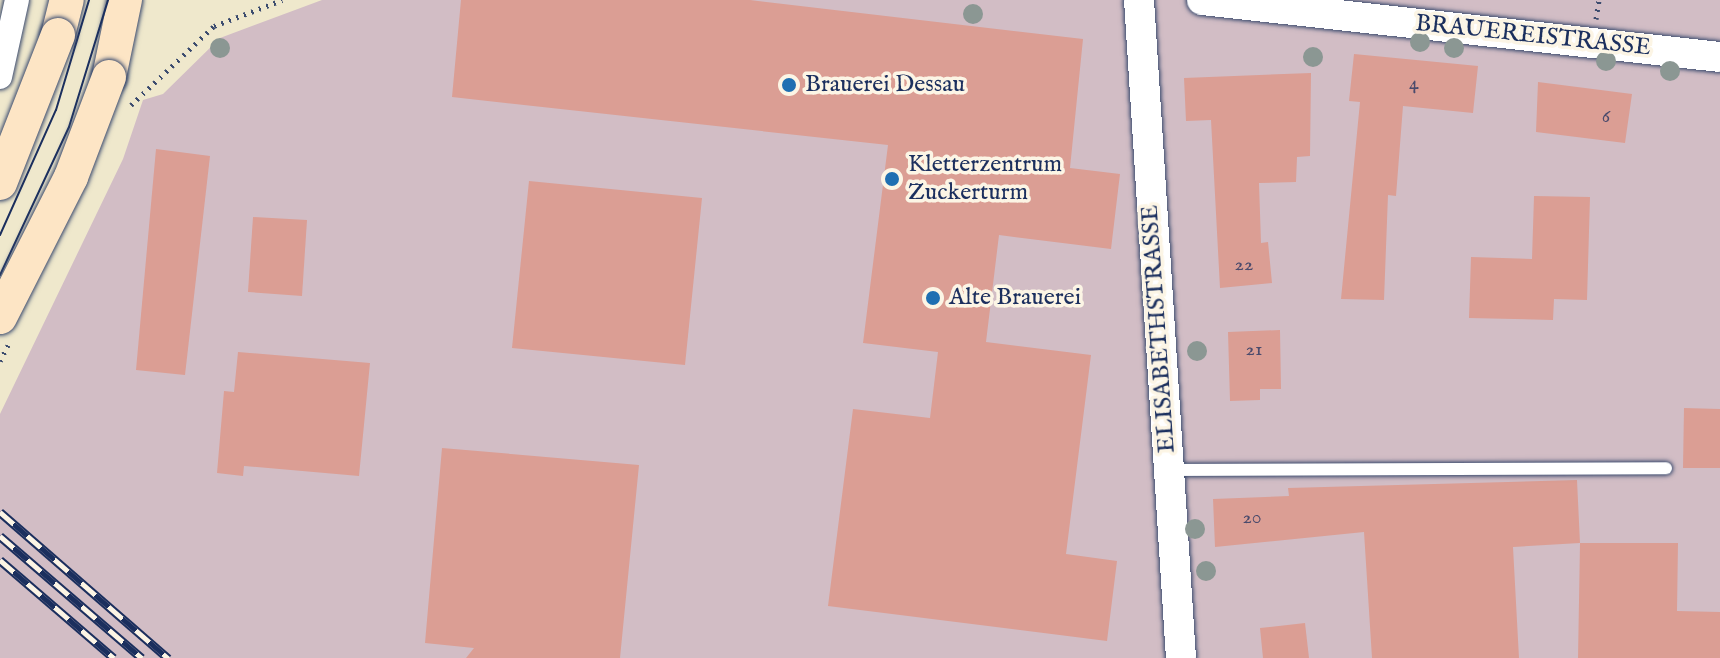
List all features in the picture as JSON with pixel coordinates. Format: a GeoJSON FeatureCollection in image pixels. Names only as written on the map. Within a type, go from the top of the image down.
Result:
{"type":"FeatureCollection","features":[{"type":"Feature","properties":{"kind":"main road"},"geometry":{"type":"LineString","coordinates":[[0,183],[58,35],[67,0]]}},
{"type":"Feature","properties":{"kind":"main road"},"geometry":{"type":"LineString","coordinates":[[0,317],[71,177],[109,77],[128,10]]}},
{"type":"Feature","properties":{"kind":"street"},"geometry":{"type":"LineString","coordinates":[[0,77],[17,0]]}},
{"type":"Feature","properties":{"kind":"street","name":"ELISABETHSTRASSE"},"geometry":{"type":"LineString","coordinates":[[1139,0],[1181,658]]}},
{"type":"Feature","properties":{"kind":"street","name":"BRAUEREISTRASSE"},"geometry":{"type":"LineString","coordinates":[[1202,0],[1720,57]]}},
{"type":"Feature","properties":{"kind":"lane"},"geometry":{"type":"LineString","coordinates":[[1168,470],[1666,468]]}},
{"type":"Feature","properties":{"kind":"path"},"geometry":{"type":"LineString","coordinates":[[119,114],[214,26],[282,0]]}},
{"type":"Feature","properties":{"kind":"shaded area"},"geometry":{"type":"Polygon","coordinates":[[[322,0],[1720,0],[1720,658],[0,658],[0,414],[123,159],[143,100],[163,94],[220,38],[322,0]]]}},
{"type":"Feature","properties":{"kind":"building"},"geometry":{"type":"Polygon","coordinates":[[[461,0],[750,0],[1083,39],[1070,168],[1120,174],[1111,249],[999,235],[986,342],[1091,355],[1066,554],[1117,561],[1107,641],[828,606],[853,409],[930,418],[938,352],[863,343],[888,145],[452,97],[461,0]]]}},
{"type":"Feature","properties":{"kind":"building"},"geometry":{"type":"Polygon","coordinates":[[[1354,54],[1478,66],[1473,113],[1403,106],[1396,196],[1388,195],[1384,300],[1341,299],[1360,102],[1349,101],[1354,54]]]}},
{"type":"Feature","properties":{"kind":"building"},"geometry":{"type":"Polygon","coordinates":[[[1311,73],[1310,156],[1297,157],[1296,182],[1259,183],[1261,243],[1268,242],[1272,283],[1220,288],[1211,120],[1186,121],[1184,78],[1311,73]]]}},
{"type":"Feature","properties":{"kind":"building"},"geometry":{"type":"Polygon","coordinates":[[[1538,82],[1632,94],[1625,143],[1536,132],[1538,82]]]}},
{"type":"Feature","properties":{"kind":"building"},"geometry":{"type":"Polygon","coordinates":[[[156,149],[210,156],[185,375],[136,370],[156,149]]]}},
{"type":"Feature","properties":{"kind":"building"},"geometry":{"type":"Polygon","coordinates":[[[529,181],[702,198],[685,365],[512,348],[529,181]]]}},
{"type":"Feature","properties":{"kind":"building"},"geometry":{"type":"Polygon","coordinates":[[[1534,196],[1590,197],[1587,300],[1554,299],[1553,320],[1469,318],[1471,257],[1532,259],[1534,196]]]}},
{"type":"Feature","properties":{"kind":"building"},"geometry":{"type":"Polygon","coordinates":[[[253,217],[307,220],[302,296],[248,292],[253,217]]]}},
{"type":"Feature","properties":{"kind":"building"},"geometry":{"type":"Polygon","coordinates":[[[1280,330],[1281,389],[1260,389],[1260,400],[1230,401],[1228,332],[1280,330]]]}},
{"type":"Feature","properties":{"kind":"building"},"geometry":{"type":"Polygon","coordinates":[[[238,352],[370,363],[359,476],[244,466],[243,476],[217,473],[224,391],[234,392],[238,352]]]}},
{"type":"Feature","properties":{"kind":"building"},"geometry":{"type":"Polygon","coordinates":[[[1684,408],[1720,409],[1720,468],[1683,468],[1684,408]]]}},
{"type":"Feature","properties":{"kind":"building"},"geometry":{"type":"Polygon","coordinates":[[[442,448],[639,465],[620,658],[466,658],[474,648],[425,643],[442,448]]]}},
{"type":"Feature","properties":{"kind":"building"},"geometry":{"type":"Polygon","coordinates":[[[1577,480],[1580,543],[1513,547],[1519,658],[1372,658],[1364,532],[1215,547],[1213,499],[1289,496],[1288,488],[1577,480]]]}},
{"type":"Feature","properties":{"kind":"building"},"geometry":{"type":"Polygon","coordinates":[[[1580,543],[1678,543],[1677,611],[1720,612],[1720,658],[1578,658],[1580,543]]]}},
{"type":"Feature","properties":{"kind":"building"},"geometry":{"type":"Polygon","coordinates":[[[1305,623],[1309,658],[1263,658],[1260,628],[1305,623]]]}},
{"type":"Feature","properties":{"kind":"tram line"},"geometry":{"type":"LineString","coordinates":[[0,235],[56,110],[89,0]]}},
{"type":"Feature","properties":{"kind":"tram line"},"geometry":{"type":"LineString","coordinates":[[0,275],[69,127],[108,0]]}},
{"type":"Feature","properties":{"kind":"railway"},"geometry":{"type":"LineString","coordinates":[[0,512],[168,658]]}},
{"type":"Feature","properties":{"kind":"railway"},"geometry":{"type":"LineString","coordinates":[[0,536],[142,658]]}},
{"type":"Feature","properties":{"kind":"railway"},"geometry":{"type":"LineString","coordinates":[[0,560],[114,658]]}},
{"type":"Feature","properties":{"kind":"place","name":"Brauerei Dessau"},"geometry":{"type":"Point","coordinates":[789,85]}},
{"type":"Feature","properties":{"kind":"place","name":"Kletterzentrum Zuckerturm"},"geometry":{"type":"Point","coordinates":[892,179]}},
{"type":"Feature","properties":{"kind":"place","name":"Alte Brauerei"},"geometry":{"type":"Point","coordinates":[933,298]}}]}
